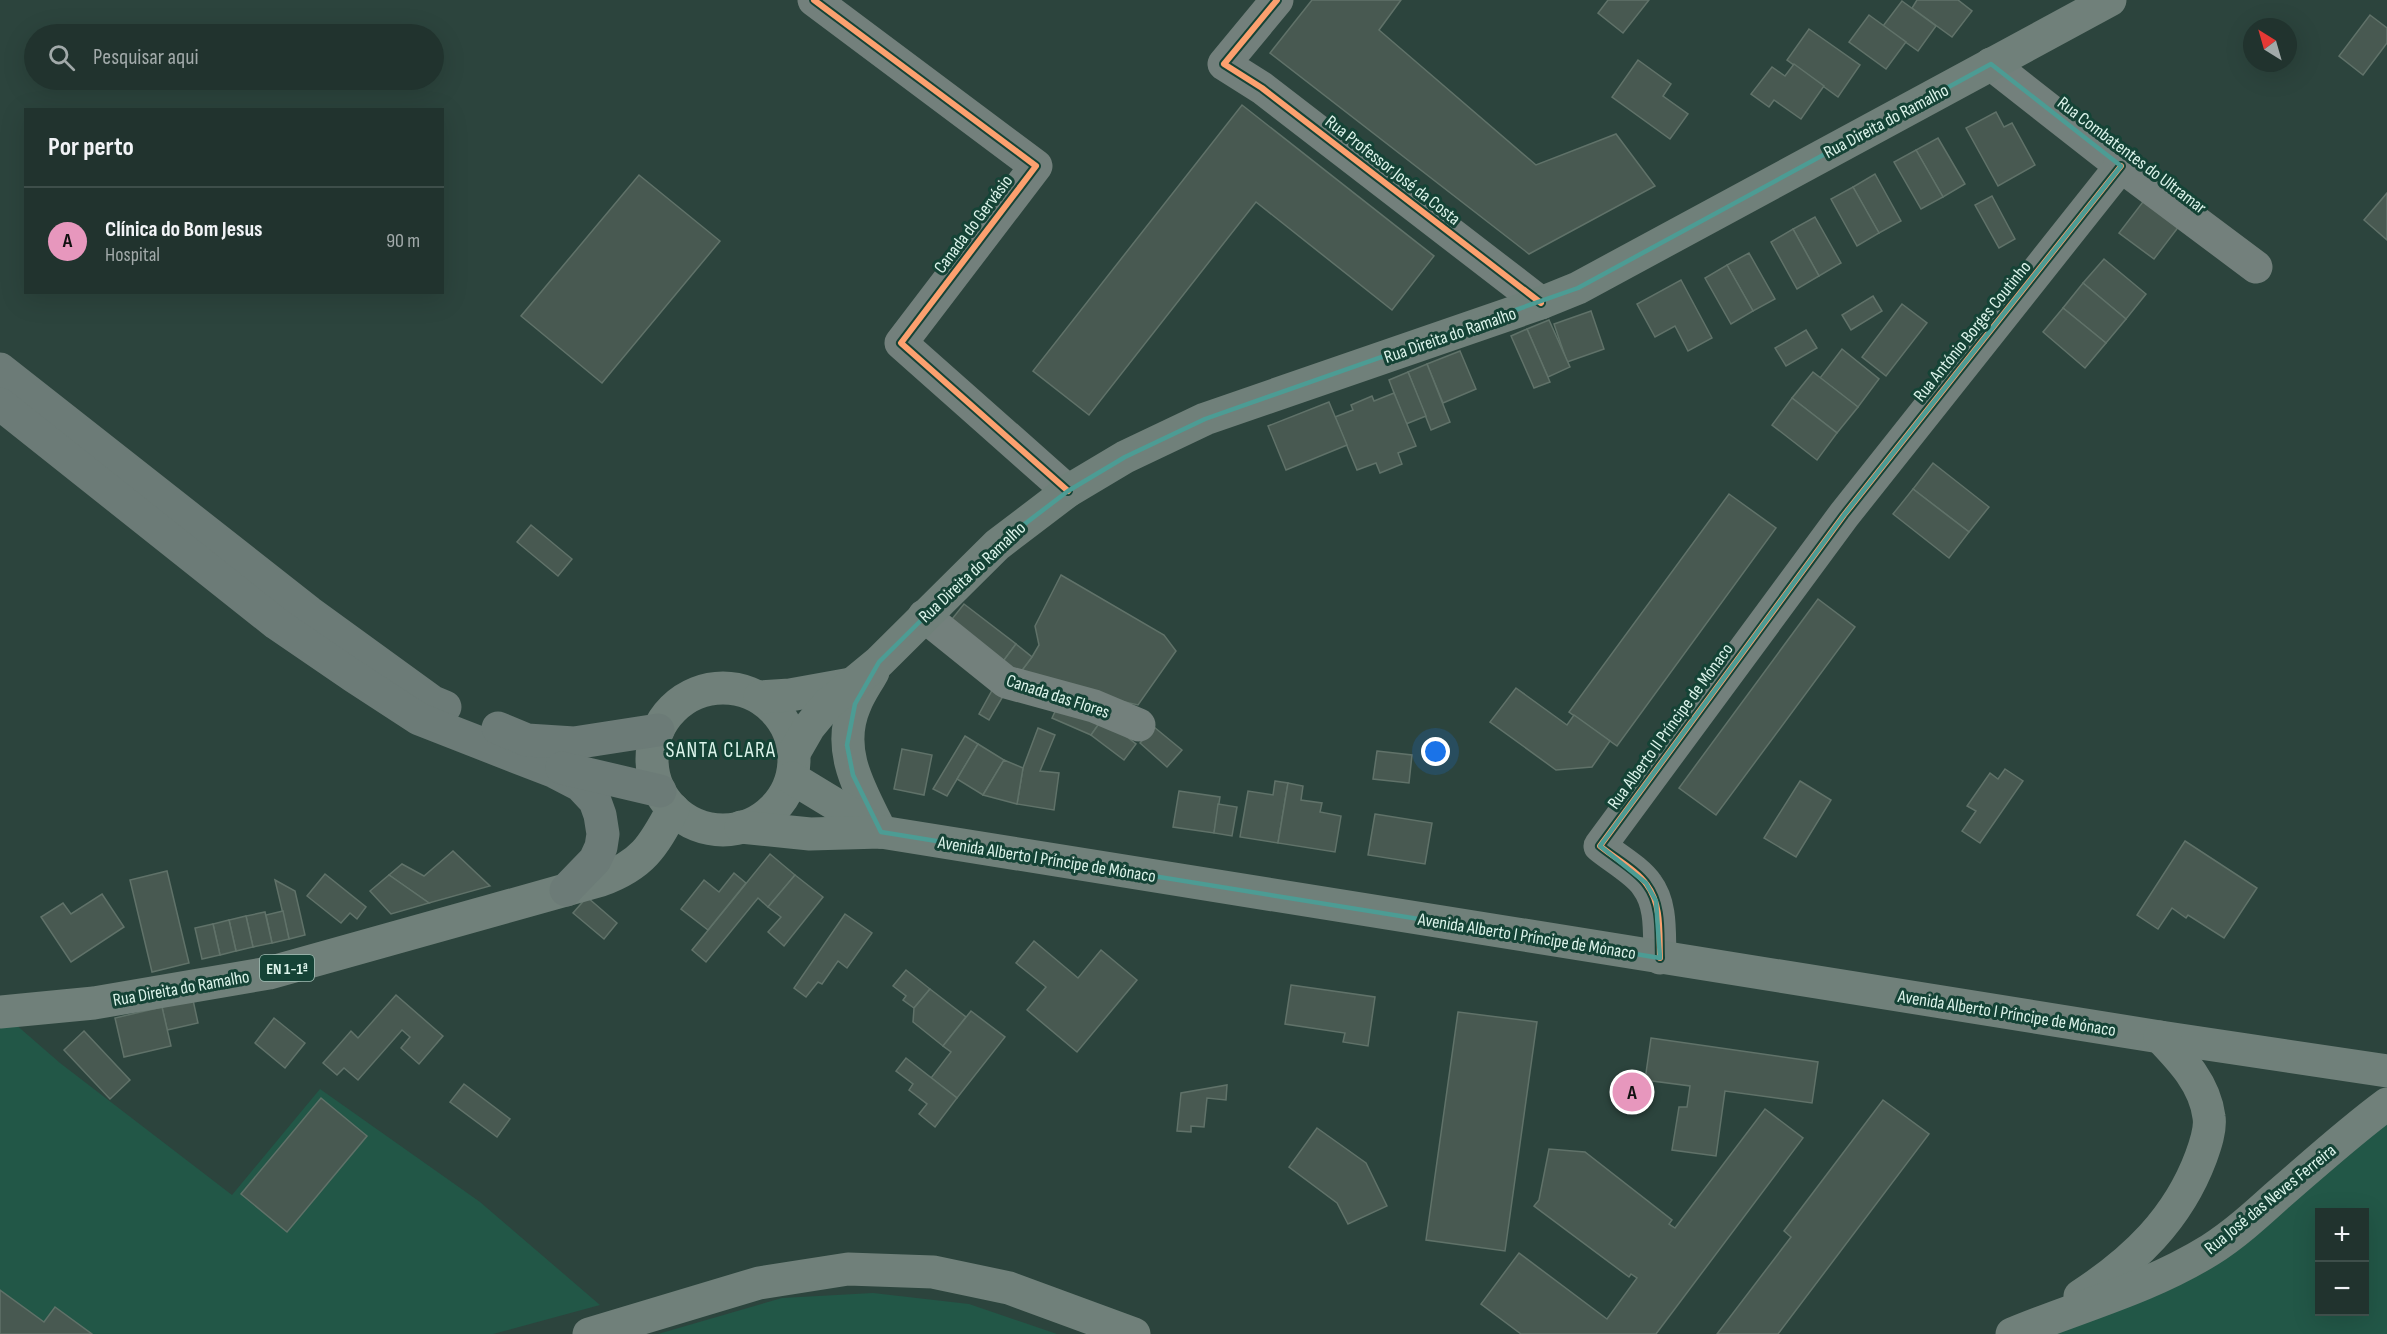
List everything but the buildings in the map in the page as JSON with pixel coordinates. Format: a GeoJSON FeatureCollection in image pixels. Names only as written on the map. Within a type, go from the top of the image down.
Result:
{"type":"FeatureCollection","features":[{"type":"Feature","properties":{"kind":"highway"},"geometry":{"type":"LineString","coordinates":[[0,369],[309,612],[433,702],[527,740],[574,743],[658,730]]}},
{"type":"Feature","properties":{"kind":"highway"},"geometry":{"type":"LineString","coordinates":[[0,404],[277,624],[343,670],[419,719],[525,760],[580,785],[595,801],[603,834],[595,860],[566,890]]}},
{"type":"Feature","properties":{"kind":"highway"},"geometry":{"type":"LineString","coordinates":[[525,760],[666,800]]}},
{"type":"Feature","properties":{"kind":"main road","name":"Rua Direita do Ramalho"},"geometry":{"type":"LineString","coordinates":[[793,765],[809,727],[828,704],[879,662],[997,545],[1068,491],[1125,457],[1205,419],[1541,303],[1578,288],[2110,0]]}},
{"type":"Feature","properties":{"kind":"main road"},"geometry":{"type":"LineString","coordinates":[[879,662],[855,704],[849,722],[847,745],[853,776],[881,832]]}},
{"type":"Feature","properties":{"kind":"main road","name":"Rua Direita do Ramalho"},"geometry":{"type":"LineString","coordinates":[[760,697],[790,695],[851,684]]}},
{"type":"Feature","properties":{"kind":"main road"},"geometry":{"type":"LineString","coordinates":[[711,689],[736,689],[760,697],[784,721],[791,736],[793,765],[781,801],[763,817],[741,827],[716,830],[693,823],[666,800],[653,772],[653,751],[658,730],[671,711],[689,697],[711,689]]}},
{"type":"Feature","properties":{"kind":"main road","name":"Avenida Alberto I Príncipe de Mónaco"},"geometry":{"type":"LineString","coordinates":[[793,765],[881,832]]}},
{"type":"Feature","properties":{"kind":"main road","name":"EN 1-1ª"},"geometry":{"type":"LineString","coordinates":[[566,890],[620,873],[638,862],[656,842],[666,800]]}},
{"type":"Feature","properties":{"kind":"main road","name":"Avenida Alberto I Príncipe de Mónaco"},"geometry":{"type":"LineString","coordinates":[[741,827],[810,834],[881,832],[2160,1037],[2387,1071]]}},
{"type":"Feature","properties":{"kind":"main road","name":"Rua Direita do Ramalho"},"geometry":{"type":"LineString","coordinates":[[0,1012],[94,1003],[269,973],[566,890]]}},
{"type":"Feature","properties":{"kind":"main road"},"geometry":{"type":"LineString","coordinates":[[2044,1321],[2110,1276],[2140,1250],[2181,1202],[2194,1174],[2204,1148],[2210,1118],[2200,1087],[2186,1063],[2160,1037]]}},
{"type":"Feature","properties":{"kind":"main road","name":"Rua José das Neves Ferreira"},"geometry":{"type":"LineString","coordinates":[[2012,1334],[2113,1298],[2166,1275],[2212,1249],[2256,1215],[2387,1104]]}},
{"type":"Feature","properties":{"kind":"main road"},"geometry":{"type":"LineString","coordinates":[[589,1334],[759,1283],[848,1269],[933,1272],[1009,1288],[1134,1334]]}},
{"type":"Feature","properties":{"kind":"street","name":"Canada do Gervásio"},"geometry":{"type":"LineString","coordinates":[[814,0],[1036,166],[901,343],[1068,491]]}},
{"type":"Feature","properties":{"kind":"street","name":"Rua Professor José da Costa"},"geometry":{"type":"LineString","coordinates":[[1277,0],[1224,64],[1262,88],[1541,303]]}},
{"type":"Feature","properties":{"kind":"street","name":"Rua Combatentes do Ultramar"},"geometry":{"type":"LineString","coordinates":[[1991,64],[2121,166],[2256,267]]}},
{"type":"Feature","properties":{"kind":"street","name":"Rua António Borges Coutinho"},"geometry":{"type":"LineString","coordinates":[[1844,515],[2121,166]]}},
{"type":"Feature","properties":{"kind":"street","name":"Rua Alberto II Príncipe de Mónaco"},"geometry":{"type":"LineString","coordinates":[[1660,957],[1656,901],[1647,883],[1600,846],[1844,515]]}},
{"type":"Feature","properties":{"kind":"street","name":"Canada das Flores"},"geometry":{"type":"LineString","coordinates":[[924,616],[1006,682],[1094,706],[1139,725]]}},
{"type":"Feature","properties":{"kind":"highlighted area"},"geometry":{"type":"Polygon","coordinates":[[[1991,64],[2121,166],[1844,515],[1600,846],[1646,883],[1656,901],[1660,958],[881,832],[853,775],[847,745],[855,704],[879,662],[997,545],[1068,491],[1125,457],[1205,419],[1578,288],[1991,64]]]}},
{"type":"Feature","properties":{"kind":"shaded area"},"geometry":{"type":"Polygon","coordinates":[[[14,1023],[60,1063],[232,1195],[320,1089],[480,1202],[600,1305],[493,1334],[0,1334],[0,1024],[14,1023]]]}},
{"type":"Feature","properties":{"kind":"shaded area"},"geometry":{"type":"Polygon","coordinates":[[[2387,1114],[2387,1334],[2056,1334],[2387,1114]]]}},
{"type":"Feature","properties":{"kind":"shaded area"},"geometry":{"type":"Polygon","coordinates":[[[873,1293],[969,1304],[1057,1334],[658,1334],[782,1298],[873,1293]]]}},
{"type":"Feature","properties":{"kind":"cycle path"},"geometry":{"type":"LineString","coordinates":[[814,0],[1036,166],[901,343],[1068,491]]}},
{"type":"Feature","properties":{"kind":"cycle path"},"geometry":{"type":"LineString","coordinates":[[1277,0],[1224,64],[1262,88],[1541,303]]}},
{"type":"Feature","properties":{"kind":"cycle path"},"geometry":{"type":"LineString","coordinates":[[1660,958],[1659,920],[1652,893],[1638,875],[1600,846],[1844,515],[2121,166]]}},
{"type":"Feature","properties":{"kind":"place","name":"Clínica do Bom Jesus"},"geometry":{"type":"Point","coordinates":[1632,1092]}},
{"type":"Feature","properties":{"kind":"district","name":"SANTA CLARA"},"geometry":{"type":"Point","coordinates":[721,750]}}]}
